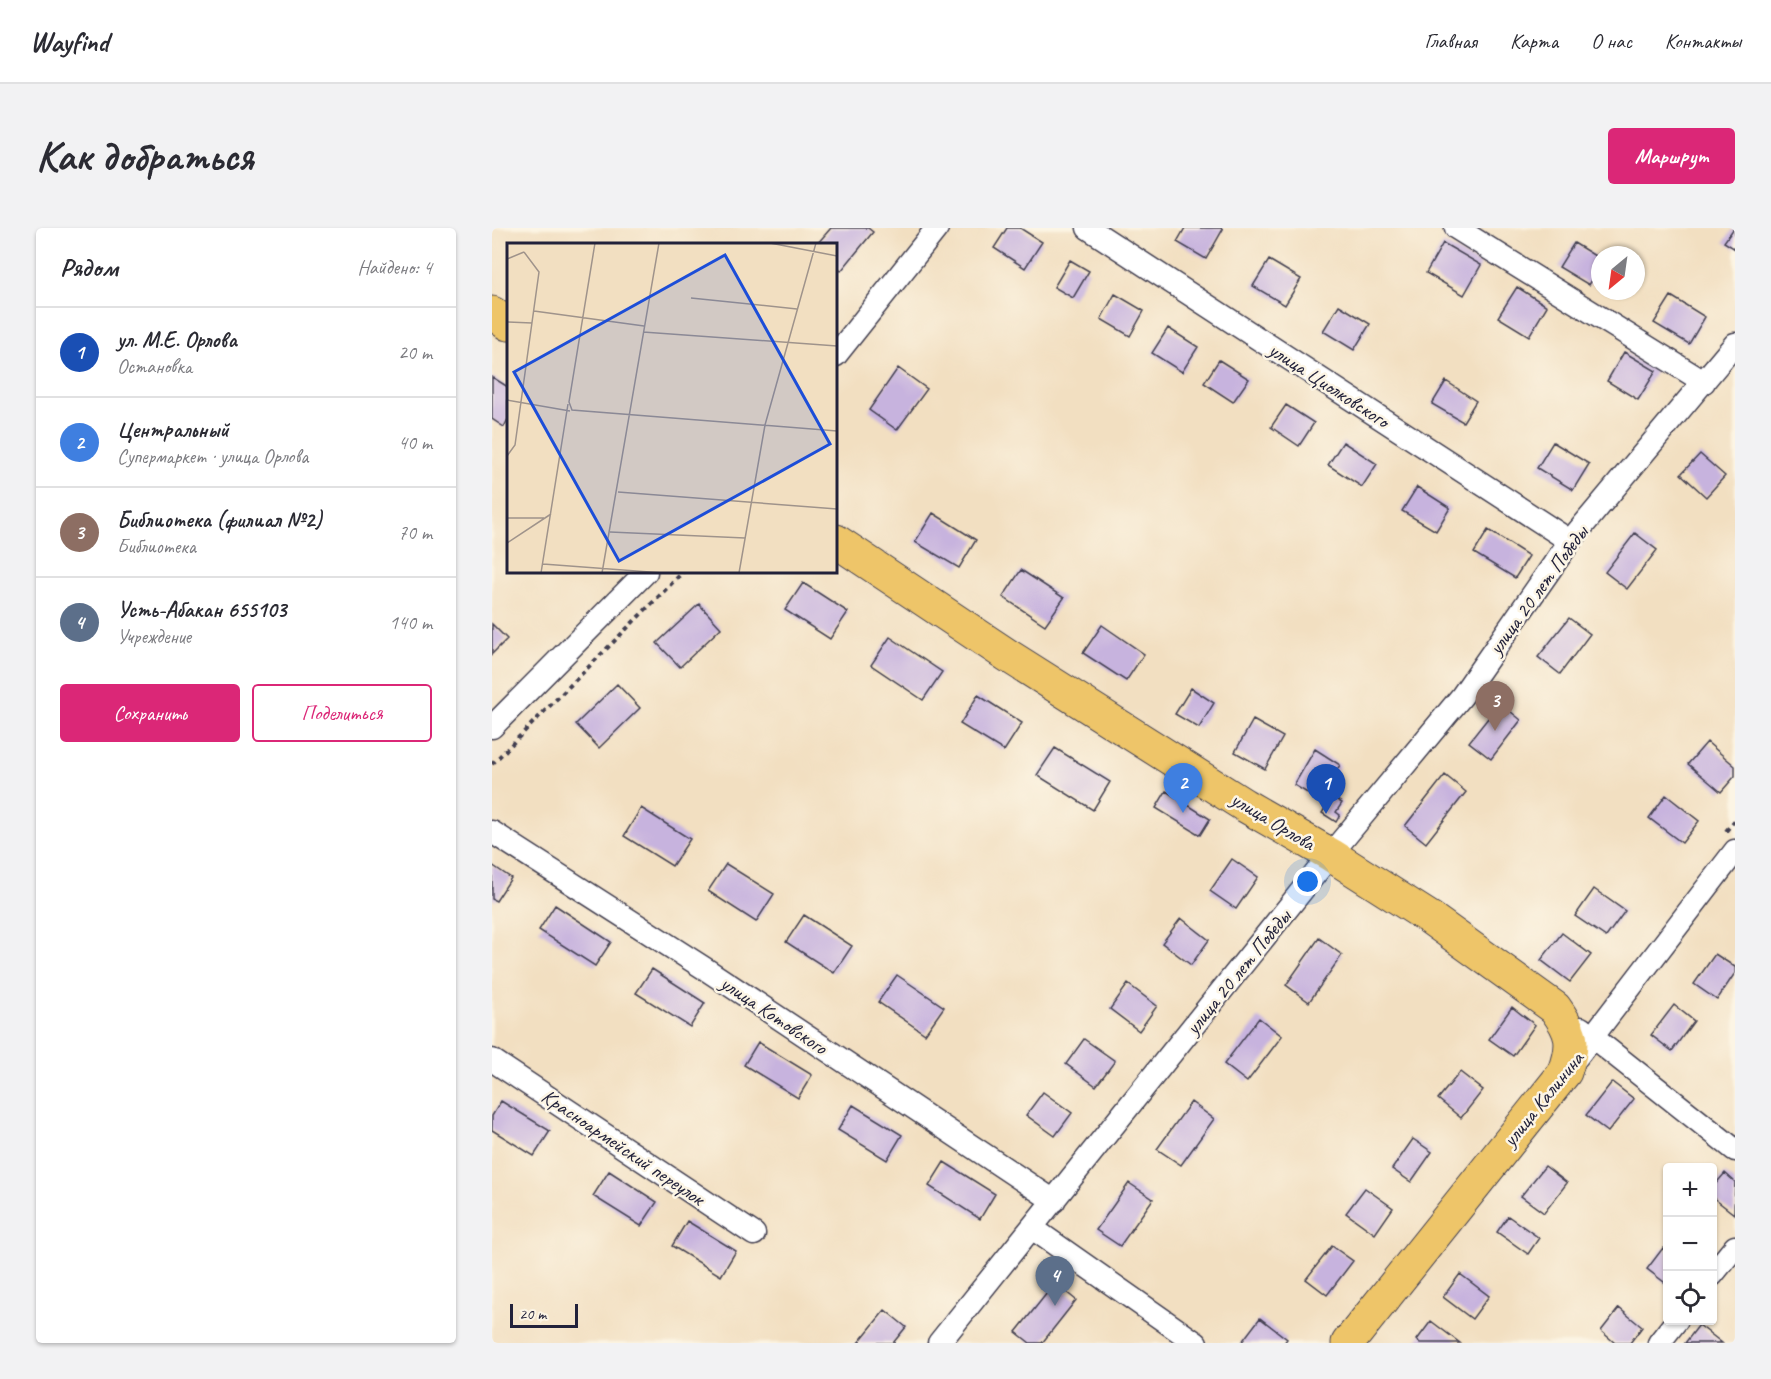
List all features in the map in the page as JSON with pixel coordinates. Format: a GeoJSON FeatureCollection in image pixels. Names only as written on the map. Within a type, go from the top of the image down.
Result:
{"type":"FeatureCollection","features":[{"type":"Feature","properties":{"kind":"main road"},"geometry":{"type":"LineString","coordinates":[[492,313],[507,323]]}},
{"type":"Feature","properties":{"kind":"main road","name":"улица Орлова"},"geometry":{"type":"LineString","coordinates":[[837,542],[1007,655],[1244,805],[1331,855],[1430,918],[1555,1008]]}},
{"type":"Feature","properties":{"kind":"main road"},"geometry":{"type":"LineString","coordinates":[[1555,1008],[1568,1026],[1571,1037],[1572,1051],[1565,1072]]}},
{"type":"Feature","properties":{"kind":"main road","name":"улица Калинина"},"geometry":{"type":"LineString","coordinates":[[1348,1343],[1565,1072]]}},
{"type":"Feature","properties":{"kind":"street"},"geometry":{"type":"LineString","coordinates":[[837,354],[937,228]]}},
{"type":"Feature","properties":{"kind":"street","name":"улица Циолковского"},"geometry":{"type":"LineString","coordinates":[[1088,228],[1570,541]]}},
{"type":"Feature","properties":{"kind":"street"},"geometry":{"type":"LineString","coordinates":[[1456,228],[1704,382]]}},
{"type":"Feature","properties":{"kind":"street","name":"улица 20 лет Победы"},"geometry":{"type":"LineString","coordinates":[[939,1343],[1331,855],[1462,696],[1570,541],[1735,345]]}},
{"type":"Feature","properties":{"kind":"street"},"geometry":{"type":"LineString","coordinates":[[492,727],[645,573]]}},
{"type":"Feature","properties":{"kind":"street","name":"улица Котовского"},"geometry":{"type":"LineString","coordinates":[[492,832],[707,970],[1054,1201]]}},
{"type":"Feature","properties":{"kind":"street","name":"улица Калинина"},"geometry":{"type":"LineString","coordinates":[[1565,1072],[1735,851]]}},
{"type":"Feature","properties":{"kind":"street"},"geometry":{"type":"LineString","coordinates":[[1555,1008],[1735,1150]]}},
{"type":"Feature","properties":{"kind":"street","name":"Красноармейский переулок"},"geometry":{"type":"LineString","coordinates":[[492,1060],[754,1234]]}},
{"type":"Feature","properties":{"kind":"street"},"geometry":{"type":"LineString","coordinates":[[1032,1228],[1196,1343]]}},
{"type":"Feature","properties":{"kind":"street"},"geometry":{"type":"LineString","coordinates":[[1716,1271],[1735,1247]]}},
{"type":"Feature","properties":{"kind":"street"},"geometry":{"type":"LineString","coordinates":[[1659,1343],[1673,1325]]}},
{"type":"Feature","properties":{"kind":"path"},"geometry":{"type":"LineString","coordinates":[[492,764],[682,573]]}},
{"type":"Feature","properties":{"kind":"building"},"geometry":{"type":"Polygon","coordinates":[[[831,228],[868,228],[873,232],[841,271],[837,268],[837,243],[818,243],[831,228]]]}},
{"type":"Feature","properties":{"kind":"building"},"geometry":{"type":"Polygon","coordinates":[[[1007,228],[1020,228],[1042,242],[1025,268],[994,248],[1007,228]]]}},
{"type":"Feature","properties":{"kind":"building"},"geometry":{"type":"Polygon","coordinates":[[[1185,228],[1223,229],[1206,259],[1177,242],[1185,228]]]}},
{"type":"Feature","properties":{"kind":"building"},"geometry":{"type":"Polygon","coordinates":[[[1735,228],[1735,249],[1724,242],[1735,228]]]}},
{"type":"Feature","properties":{"kind":"building"},"geometry":{"type":"Polygon","coordinates":[[[1443,243],[1481,265],[1464,295],[1426,273],[1443,243]]]}},
{"type":"Feature","properties":{"kind":"building"},"geometry":{"type":"Polygon","coordinates":[[[1574,243],[1591,253],[1591,282],[1589,285],[1559,267],[1574,243]]]}},
{"type":"Feature","properties":{"kind":"building"},"geometry":{"type":"Polygon","coordinates":[[[1070,260],[1089,271],[1073,298],[1054,287],[1070,260]]]}},
{"type":"Feature","properties":{"kind":"building"},"geometry":{"type":"Polygon","coordinates":[[[1269,260],[1301,279],[1285,305],[1253,286],[1269,260]]]}},
{"type":"Feature","properties":{"kind":"building"},"geometry":{"type":"Polygon","coordinates":[[[1517,287],[1547,306],[1529,336],[1498,317],[1517,287]]]}},
{"type":"Feature","properties":{"kind":"building"},"geometry":{"type":"Polygon","coordinates":[[[1115,294],[1144,311],[1130,336],[1101,319],[1115,294]]]}},
{"type":"Feature","properties":{"kind":"building"},"geometry":{"type":"Polygon","coordinates":[[[1671,296],[1705,317],[1689,344],[1654,323],[1671,296]]]}},
{"type":"Feature","properties":{"kind":"building"},"geometry":{"type":"Polygon","coordinates":[[[1339,305],[1370,324],[1354,350],[1323,331],[1339,305]]]}},
{"type":"Feature","properties":{"kind":"building"},"geometry":{"type":"Polygon","coordinates":[[[1168,328],[1198,347],[1182,372],[1152,353],[1168,328]]]}},
{"type":"Feature","properties":{"kind":"building"},"geometry":{"type":"Polygon","coordinates":[[[1624,352],[1656,371],[1638,400],[1607,381],[1624,352]]]}},
{"type":"Feature","properties":{"kind":"building"},"geometry":{"type":"Polygon","coordinates":[[[1219,360],[1249,379],[1233,402],[1204,383],[1219,360]]]}},
{"type":"Feature","properties":{"kind":"building"},"geometry":{"type":"Polygon","coordinates":[[[898,368],[927,389],[897,430],[869,410],[898,368]]]}},
{"type":"Feature","properties":{"kind":"building"},"geometry":{"type":"Polygon","coordinates":[[[492,377],[507,386],[507,421],[504,427],[492,419],[492,377]]]}},
{"type":"Feature","properties":{"kind":"building"},"geometry":{"type":"Polygon","coordinates":[[[1446,381],[1476,401],[1463,422],[1432,404],[1446,381]]]}},
{"type":"Feature","properties":{"kind":"building"},"geometry":{"type":"Polygon","coordinates":[[[1286,405],[1314,423],[1299,446],[1271,427],[1286,405]]]}},
{"type":"Feature","properties":{"kind":"building"},"geometry":{"type":"Polygon","coordinates":[[[1343,442],[1377,464],[1362,487],[1328,465],[1343,442]]]}},
{"type":"Feature","properties":{"kind":"building"},"geometry":{"type":"Polygon","coordinates":[[[1553,442],[1589,464],[1573,490],[1537,468],[1553,442]]]}},
{"type":"Feature","properties":{"kind":"building"},"geometry":{"type":"Polygon","coordinates":[[[1700,454],[1725,476],[1706,497],[1681,474],[1700,454]]]}},
{"type":"Feature","properties":{"kind":"building"},"geometry":{"type":"Polygon","coordinates":[[[1417,487],[1450,508],[1436,531],[1402,511],[1417,487]]]}},
{"type":"Feature","properties":{"kind":"building"},"geometry":{"type":"Polygon","coordinates":[[[933,513],[976,540],[959,568],[915,542],[933,513]]]}},
{"type":"Feature","properties":{"kind":"building"},"geometry":{"type":"Polygon","coordinates":[[[1488,530],[1529,556],[1515,578],[1474,553],[1488,530]]]}},
{"type":"Feature","properties":{"kind":"building"},"geometry":{"type":"Polygon","coordinates":[[[1635,533],[1657,550],[1627,589],[1605,572],[1635,533]]]}},
{"type":"Feature","properties":{"kind":"building"},"geometry":{"type":"Polygon","coordinates":[[[1021,570],[1064,598],[1045,625],[1003,597],[1021,570]]]}},
{"type":"Feature","properties":{"kind":"building"},"geometry":{"type":"Polygon","coordinates":[[[803,583],[848,612],[830,639],[785,610],[803,583]]]}},
{"type":"Feature","properties":{"kind":"building"},"geometry":{"type":"Polygon","coordinates":[[[699,604],[721,628],[680,667],[657,643],[699,604]]]}},
{"type":"Feature","properties":{"kind":"building"},"geometry":{"type":"Polygon","coordinates":[[[1569,618],[1590,634],[1560,674],[1538,657],[1569,618]]]}},
{"type":"Feature","properties":{"kind":"building"},"geometry":{"type":"Polygon","coordinates":[[[492,624],[507,639],[492,654],[492,624]]]}},
{"type":"Feature","properties":{"kind":"building"},"geometry":{"type":"Polygon","coordinates":[[[1102,625],[1144,654],[1126,681],[1083,653],[1102,625]]]}},
{"type":"Feature","properties":{"kind":"building"},"geometry":{"type":"Polygon","coordinates":[[[890,637],[942,672],[923,700],[871,665],[890,637]]]}},
{"type":"Feature","properties":{"kind":"building"},"geometry":{"type":"Polygon","coordinates":[[[617,684],[640,708],[599,748],[576,724],[617,684]]]}},
{"type":"Feature","properties":{"kind":"building"},"geometry":{"type":"Polygon","coordinates":[[[1191,688],[1214,703],[1199,728],[1175,714],[1191,688]]]}},
{"type":"Feature","properties":{"kind":"building"},"geometry":{"type":"Polygon","coordinates":[[[978,695],[1022,723],[1004,751],[960,724],[978,695]]]}},
{"type":"Feature","properties":{"kind":"building"},"geometry":{"type":"Polygon","coordinates":[[[1500,703],[1521,720],[1491,759],[1469,742],[1500,703]]]}},
{"type":"Feature","properties":{"kind":"building"},"geometry":{"type":"Polygon","coordinates":[[[1253,720],[1283,737],[1265,769],[1235,752],[1253,720]]]}},
{"type":"Feature","properties":{"kind":"building"},"geometry":{"type":"Polygon","coordinates":[[[1707,742],[1735,766],[1735,776],[1721,792],[1688,764],[1707,742]]]}},
{"type":"Feature","properties":{"kind":"building"},"geometry":{"type":"Polygon","coordinates":[[[1055,748],[1110,782],[1093,810],[1037,775],[1055,748]]]}},
{"type":"Feature","properties":{"kind":"building"},"geometry":{"type":"Polygon","coordinates":[[[1315,749],[1340,765],[1319,800],[1294,785],[1315,749]]]}},
{"type":"Feature","properties":{"kind":"building"},"geometry":{"type":"Polygon","coordinates":[[[1445,775],[1466,792],[1426,843],[1405,826],[1445,775]]]}},
{"type":"Feature","properties":{"kind":"building"},"geometry":{"type":"Polygon","coordinates":[[[1166,791],[1210,819],[1200,835],[1156,808],[1166,791]]]}},
{"type":"Feature","properties":{"kind":"building"},"geometry":{"type":"Polygon","coordinates":[[[1666,795],[1699,821],[1682,843],[1649,818],[1666,795]]]}},
{"type":"Feature","properties":{"kind":"building"},"geometry":{"type":"Polygon","coordinates":[[[1332,797],[1342,803],[1336,812],[1340,815],[1336,822],[1322,813],[1332,797]]]}},
{"type":"Feature","properties":{"kind":"building"},"geometry":{"type":"Polygon","coordinates":[[[641,808],[690,839],[672,866],[624,836],[641,808]]]}},
{"type":"Feature","properties":{"kind":"building"},"geometry":{"type":"Polygon","coordinates":[[[1232,859],[1258,877],[1236,909],[1210,891],[1232,859]]]}},
{"type":"Feature","properties":{"kind":"building"},"geometry":{"type":"Polygon","coordinates":[[[726,864],[774,894],[756,922],[708,891],[726,864]]]}},
{"type":"Feature","properties":{"kind":"building"},"geometry":{"type":"Polygon","coordinates":[[[492,865],[511,878],[496,901],[492,899],[492,865]]]}},
{"type":"Feature","properties":{"kind":"building"},"geometry":{"type":"Polygon","coordinates":[[[1594,889],[1625,911],[1606,937],[1575,916],[1594,889]]]}},
{"type":"Feature","properties":{"kind":"building"},"geometry":{"type":"Polygon","coordinates":[[[555,905],[611,942],[595,966],[539,930],[555,905]]]}},
{"type":"Feature","properties":{"kind":"building"},"geometry":{"type":"Polygon","coordinates":[[[804,915],[852,946],[834,973],[786,942],[804,915]]]}},
{"type":"Feature","properties":{"kind":"building"},"geometry":{"type":"Polygon","coordinates":[[[1181,918],[1209,940],[1191,965],[1162,943],[1181,918]]]}},
{"type":"Feature","properties":{"kind":"building"},"geometry":{"type":"Polygon","coordinates":[[[1562,933],[1591,955],[1570,982],[1541,960],[1562,933]]]}},
{"type":"Feature","properties":{"kind":"building"},"geometry":{"type":"Polygon","coordinates":[[[1319,938],[1342,955],[1309,1002],[1286,985],[1319,938]]]}},
{"type":"Feature","properties":{"kind":"building"},"geometry":{"type":"Polygon","coordinates":[[[1715,954],[1735,967],[1735,973],[1717,1000],[1694,984],[1715,954]]]}},
{"type":"Feature","properties":{"kind":"building"},"geometry":{"type":"Polygon","coordinates":[[[652,969],[705,1003],[690,1027],[636,993],[652,969]]]}},
{"type":"Feature","properties":{"kind":"building"},"geometry":{"type":"Polygon","coordinates":[[[897,975],[944,1007],[925,1034],[878,1002],[897,975]]]}},
{"type":"Feature","properties":{"kind":"building"},"geometry":{"type":"Polygon","coordinates":[[[1128,984],[1157,1006],[1139,1031],[1110,1009],[1128,984]]]}},
{"type":"Feature","properties":{"kind":"building"},"geometry":{"type":"Polygon","coordinates":[[[1674,1005],[1694,1021],[1672,1051],[1651,1035],[1674,1005]]]}},
{"type":"Feature","properties":{"kind":"building"},"geometry":{"type":"Polygon","coordinates":[[[1512,1007],[1535,1025],[1513,1056],[1489,1039],[1512,1007]]]}},
{"type":"Feature","properties":{"kind":"building"},"geometry":{"type":"Polygon","coordinates":[[[1259,1018],[1282,1036],[1247,1082],[1224,1064],[1259,1018]]]}},
{"type":"Feature","properties":{"kind":"building"},"geometry":{"type":"Polygon","coordinates":[[[1084,1039],[1115,1061],[1096,1086],[1066,1064],[1084,1039]]]}},
{"type":"Feature","properties":{"kind":"building"},"geometry":{"type":"Polygon","coordinates":[[[758,1042],[812,1075],[798,1098],[744,1065],[758,1042]]]}},
{"type":"Feature","properties":{"kind":"building"},"geometry":{"type":"Polygon","coordinates":[[[1460,1072],[1483,1090],[1461,1118],[1438,1099],[1460,1072]]]}},
{"type":"Feature","properties":{"kind":"building"},"geometry":{"type":"Polygon","coordinates":[[[1612,1082],[1634,1099],[1608,1132],[1586,1115],[1612,1082]]]}},
{"type":"Feature","properties":{"kind":"building"},"geometry":{"type":"Polygon","coordinates":[[[1043,1092],[1072,1113],[1055,1136],[1026,1115],[1043,1092]]]}},
{"type":"Feature","properties":{"kind":"building"},"geometry":{"type":"Polygon","coordinates":[[[501,1101],[550,1131],[534,1156],[492,1130],[492,1116],[501,1101]]]}},
{"type":"Feature","properties":{"kind":"building"},"geometry":{"type":"Polygon","coordinates":[[[1191,1102],[1214,1119],[1181,1165],[1157,1149],[1191,1102]]]}},
{"type":"Feature","properties":{"kind":"building"},"geometry":{"type":"Polygon","coordinates":[[[853,1105],[902,1135],[887,1160],[838,1130],[853,1105]]]}},
{"type":"Feature","properties":{"kind":"building"},"geometry":{"type":"Polygon","coordinates":[[[1413,1139],[1432,1152],[1411,1182],[1392,1169],[1413,1139]]]}},
{"type":"Feature","properties":{"kind":"building"},"geometry":{"type":"Polygon","coordinates":[[[944,1162],[995,1194],[980,1219],[929,1186],[944,1162]]]}},
{"type":"Feature","properties":{"kind":"building"},"geometry":{"type":"Polygon","coordinates":[[[1545,1166],[1567,1183],[1544,1213],[1521,1196],[1545,1166]]]}},
{"type":"Feature","properties":{"kind":"building"},"geometry":{"type":"Polygon","coordinates":[[[609,1171],[657,1202],[641,1226],[593,1196],[609,1171]]]}},
{"type":"Feature","properties":{"kind":"building"},"geometry":{"type":"Polygon","coordinates":[[[1725,1173],[1735,1182],[1734,1214],[1717,1201],[1717,1182],[1725,1173]]]}},
{"type":"Feature","properties":{"kind":"building"},"geometry":{"type":"Polygon","coordinates":[[[1129,1183],[1153,1199],[1120,1246],[1096,1230],[1129,1183]]]}},
{"type":"Feature","properties":{"kind":"building"},"geometry":{"type":"Polygon","coordinates":[[[1365,1188],[1393,1208],[1375,1234],[1346,1213],[1365,1188]]]}},
{"type":"Feature","properties":{"kind":"building"},"geometry":{"type":"Polygon","coordinates":[[[1508,1216],[1539,1238],[1528,1254],[1497,1232],[1508,1216]]]}},
{"type":"Feature","properties":{"kind":"building"},"geometry":{"type":"Polygon","coordinates":[[[687,1221],[736,1251],[721,1276],[672,1246],[687,1221]]]}},
{"type":"Feature","properties":{"kind":"building"},"geometry":{"type":"Polygon","coordinates":[[[1332,1246],[1353,1261],[1327,1295],[1306,1279],[1332,1246]]]}},
{"type":"Feature","properties":{"kind":"building"},"geometry":{"type":"Polygon","coordinates":[[[1663,1248],[1663,1281],[1647,1269],[1663,1248]]]}},
{"type":"Feature","properties":{"kind":"building"},"geometry":{"type":"Polygon","coordinates":[[[1460,1274],[1489,1296],[1472,1319],[1443,1297],[1460,1274]]]}},
{"type":"Feature","properties":{"kind":"building"},"geometry":{"type":"Polygon","coordinates":[[[1055,1283],[1076,1300],[1042,1343],[1030,1343],[1016,1332],[1055,1283]]]}},
{"type":"Feature","properties":{"kind":"building"},"geometry":{"type":"Polygon","coordinates":[[[1619,1308],[1642,1327],[1630,1343],[1615,1343],[1601,1331],[1619,1308]]]}},
{"type":"Feature","properties":{"kind":"building"},"geometry":{"type":"Polygon","coordinates":[[[885,1310],[906,1327],[893,1343],[858,1343],[885,1310]]]}},
{"type":"Feature","properties":{"kind":"building"},"geometry":{"type":"Polygon","coordinates":[[[1260,1318],[1287,1339],[1284,1343],[1241,1343],[1260,1318]]]}},
{"type":"Feature","properties":{"kind":"building"},"geometry":{"type":"Polygon","coordinates":[[[1431,1321],[1460,1343],[1420,1343],[1417,1340],[1431,1321]]]}},
{"type":"Feature","properties":{"kind":"building"},"geometry":{"type":"Polygon","coordinates":[[[1699,1325],[1722,1343],[1685,1343],[1699,1325]]]}},
{"type":"Feature","properties":{"kind":"place","name":"Библиотека (филиал №2)"},"geometry":{"type":"Point","coordinates":[1495,731]}},
{"type":"Feature","properties":{"kind":"place","name":"Центральный"},"geometry":{"type":"Point","coordinates":[1183,813]}},
{"type":"Feature","properties":{"kind":"place","name":"ул. М.Е. Орлова"},"geometry":{"type":"Point","coordinates":[1326,814]}},
{"type":"Feature","properties":{"kind":"place","name":"Усть-Абакан 655103"},"geometry":{"type":"Point","coordinates":[1055,1306]}}]}
